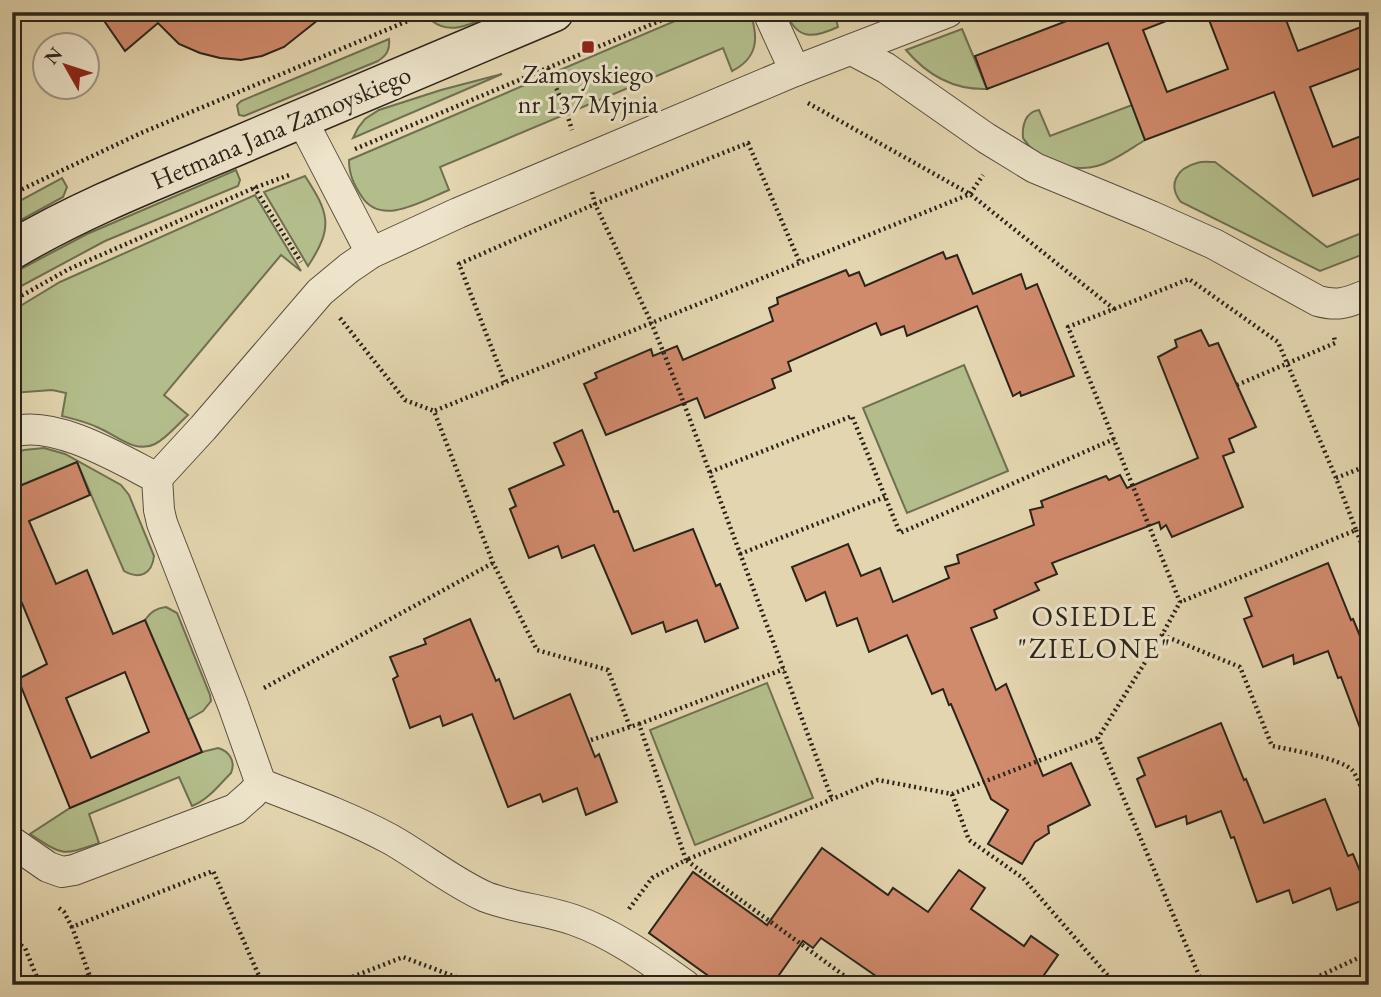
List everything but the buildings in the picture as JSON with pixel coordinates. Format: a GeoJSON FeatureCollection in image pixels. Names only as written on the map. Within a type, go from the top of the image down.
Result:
{"type":"FeatureCollection","features":[{"type":"Feature","properties":{"kind":"street","name":"Hetmana Jana Zamoyskiego"},"geometry":{"type":"LineString","coordinates":[[12,250],[87,211],[554,12]]}},
{"type":"Feature","properties":{"kind":"street"},"geometry":{"type":"LineString","coordinates":[[768,12],[795,71]]}},
{"type":"Feature","properties":{"kind":"street"},"geometry":{"type":"LineString","coordinates":[[685,985],[593,927],[486,896],[370,829],[261,784],[162,523],[157,478],[320,292],[371,253],[458,213],[795,71],[948,12]]}},
{"type":"Feature","properties":{"kind":"street"},"geometry":{"type":"LineString","coordinates":[[852,50],[886,68],[1002,149],[1052,176],[1214,244],[1307,295],[1330,304],[1344,304],[1369,294]]}},
{"type":"Feature","properties":{"kind":"street"},"geometry":{"type":"LineString","coordinates":[[300,118],[371,253]]}},
{"type":"Feature","properties":{"kind":"street"},"geometry":{"type":"LineString","coordinates":[[12,432],[22,429],[48,432],[87,443],[157,478]]}},
{"type":"Feature","properties":{"kind":"street"},"geometry":{"type":"LineString","coordinates":[[12,842],[48,867],[62,872],[74,870],[235,809],[261,784]]}},
{"type":"Feature","properties":{"kind":"path"},"geometry":{"type":"LineString","coordinates":[[12,194],[141,133],[429,12]]}},
{"type":"Feature","properties":{"kind":"path"},"geometry":{"type":"LineString","coordinates":[[12,301],[95,257],[254,188],[324,162],[681,12]]}},
{"type":"Feature","properties":{"kind":"path"},"geometry":{"type":"LineString","coordinates":[[548,68],[567,114]]}},
{"type":"Feature","properties":{"kind":"path"},"geometry":{"type":"LineString","coordinates":[[807,102],[970,194],[1114,309]]}},
{"type":"Feature","properties":{"kind":"path"},"geometry":{"type":"LineString","coordinates":[[505,382],[459,264],[595,204],[748,143],[800,263]]}},
{"type":"Feature","properties":{"kind":"path"},"geometry":{"type":"LineString","coordinates":[[630,727],[608,670],[537,650],[493,563],[434,411],[970,194],[1002,149]]}},
{"type":"Feature","properties":{"kind":"path"},"geometry":{"type":"LineString","coordinates":[[582,161],[595,204],[651,323],[710,472],[832,799]]}},
{"type":"Feature","properties":{"kind":"path"},"geometry":{"type":"LineString","coordinates":[[1180,602],[1068,327],[1189,279],[1278,342],[1369,562]]}},
{"type":"Feature","properties":{"kind":"path"},"geometry":{"type":"LineString","coordinates":[[1237,384],[1335,343],[1330,304]]}},
{"type":"Feature","properties":{"kind":"path"},"geometry":{"type":"LineString","coordinates":[[710,472],[852,416],[900,533],[1114,439]]}},
{"type":"Feature","properties":{"kind":"path"},"geometry":{"type":"LineString","coordinates":[[1336,478],[1369,465]]}},
{"type":"Feature","properties":{"kind":"path"},"geometry":{"type":"LineString","coordinates":[[740,554],[885,497]]}},
{"type":"Feature","properties":{"kind":"path"},"geometry":{"type":"LineString","coordinates":[[628,911],[652,878],[686,860],[877,780],[952,794],[1098,738],[1163,635],[1180,602],[1356,530]]}},
{"type":"Feature","properties":{"kind":"path"},"geometry":{"type":"LineString","coordinates":[[233,705],[493,563]]}},
{"type":"Feature","properties":{"kind":"path"},"geometry":{"type":"LineString","coordinates":[[1163,635],[1240,667],[1272,746],[1314,755],[1352,770],[1369,805]]}},
{"type":"Feature","properties":{"kind":"path"},"geometry":{"type":"LineString","coordinates":[[591,740],[783,669]]}},
{"type":"Feature","properties":{"kind":"path"},"geometry":{"type":"LineString","coordinates":[[639,724],[686,860],[857,985],[862,979],[870,985]]}},
{"type":"Feature","properties":{"kind":"path"},"geometry":{"type":"LineString","coordinates":[[1098,738],[1203,985]]}},
{"type":"Feature","properties":{"kind":"path"},"geometry":{"type":"LineString","coordinates":[[952,794],[969,840],[1023,878],[1116,985]]}},
{"type":"Feature","properties":{"kind":"path"},"geometry":{"type":"LineString","coordinates":[[93,985],[72,927],[213,871],[263,985]]}},
{"type":"Feature","properties":{"kind":"path"},"geometry":{"type":"LineString","coordinates":[[12,939],[25,948],[40,985]]}},
{"type":"Feature","properties":{"kind":"path"},"geometry":{"type":"LineString","coordinates":[[1300,985],[1369,953]]}},
{"type":"Feature","properties":{"kind":"path"},"geometry":{"type":"LineString","coordinates":[[332,985],[403,957],[477,985]]}},
{"type":"Feature","properties":{"kind":"path"},"geometry":{"type":"LineString","coordinates":[[66,985],[90,975]]}},
{"type":"Feature","properties":{"kind":"green space"},"geometry":{"type":"Polygon","coordinates":[[[454,12],[498,12],[456,28],[440,26],[432,21],[454,12]]]}},
{"type":"Feature","properties":{"kind":"green space"},"geometry":{"type":"Polygon","coordinates":[[[696,12],[750,12],[755,30],[754,46],[741,66],[732,71],[723,48],[440,167],[449,190],[404,209],[392,211],[370,206],[354,184],[349,160],[696,12]]]}},
{"type":"Feature","properties":{"kind":"green space"},"geometry":{"type":"Polygon","coordinates":[[[786,12],[834,12],[838,27],[814,35],[807,34],[795,28],[786,12]]]}},
{"type":"Feature","properties":{"kind":"green space"},"geometry":{"type":"Polygon","coordinates":[[[962,29],[987,89],[952,84],[932,74],[906,50],[962,29]]]}},
{"type":"Feature","properties":{"kind":"green space"},"geometry":{"type":"Polygon","coordinates":[[[389,39],[387,52],[378,61],[244,116],[239,115],[237,105],[241,101],[389,39]]]}},
{"type":"Feature","properties":{"kind":"green space"},"geometry":{"type":"Polygon","coordinates":[[[502,74],[353,138],[365,119],[379,110],[502,74]]]}},
{"type":"Feature","properties":{"kind":"green space"},"geometry":{"type":"Polygon","coordinates":[[[1132,105],[1145,140],[1097,166],[1077,168],[1056,163],[1037,153],[1023,138],[1025,120],[1034,111],[1039,110],[1050,136],[1132,105]]]}},
{"type":"Feature","properties":{"kind":"green space"},"geometry":{"type":"Polygon","coordinates":[[[1199,162],[1215,162],[1327,247],[1369,230],[1369,252],[1320,271],[1181,202],[1175,189],[1179,173],[1199,162]]]}},
{"type":"Feature","properties":{"kind":"green space"},"geometry":{"type":"Polygon","coordinates":[[[236,170],[240,180],[238,186],[105,241],[12,291],[12,274],[15,272],[87,234],[236,170]]]}},
{"type":"Feature","properties":{"kind":"green space"},"geometry":{"type":"Polygon","coordinates":[[[305,176],[319,200],[325,220],[322,241],[308,266],[264,192],[305,176]]]}},
{"type":"Feature","properties":{"kind":"green space"},"geometry":{"type":"Polygon","coordinates":[[[62,178],[67,187],[63,197],[12,225],[12,205],[62,178]]]}},
{"type":"Feature","properties":{"kind":"green space"},"geometry":{"type":"Polygon","coordinates":[[[255,195],[301,271],[281,255],[164,395],[188,415],[164,438],[148,446],[133,445],[94,426],[62,416],[66,393],[52,390],[12,393],[12,311],[60,282],[255,195]]]}},
{"type":"Feature","properties":{"kind":"green space"},"geometry":{"type":"Polygon","coordinates":[[[964,365],[1008,471],[907,513],[863,408],[964,365]]]}},
{"type":"Feature","properties":{"kind":"green space"},"geometry":{"type":"Polygon","coordinates":[[[44,448],[65,454],[121,485],[129,495],[154,556],[148,571],[135,575],[124,571],[77,462],[12,489],[12,454],[44,448]]]}},
{"type":"Feature","properties":{"kind":"green space"},"geometry":{"type":"Polygon","coordinates":[[[166,607],[177,613],[210,695],[211,701],[203,711],[187,720],[145,620],[154,611],[166,607]]]}},
{"type":"Feature","properties":{"kind":"green space"},"geometry":{"type":"Polygon","coordinates":[[[767,683],[813,798],[695,845],[650,730],[767,683]]]}},
{"type":"Feature","properties":{"kind":"green space"},"geometry":{"type":"Polygon","coordinates":[[[218,748],[230,757],[233,764],[231,773],[208,796],[192,806],[179,777],[89,814],[99,843],[63,852],[30,834],[70,808],[202,752],[218,748]]]}},
{"type":"Feature","properties":{"kind":"place","name":"Zamoyskiego nr 137 Myjnia"},"geometry":{"type":"Point","coordinates":[588,47]}},
{"type":"Feature","properties":{"kind":"district","name":"OSIEDLE \"ZIELONE\""},"geometry":{"type":"Point","coordinates":[1095,632]}}]}
